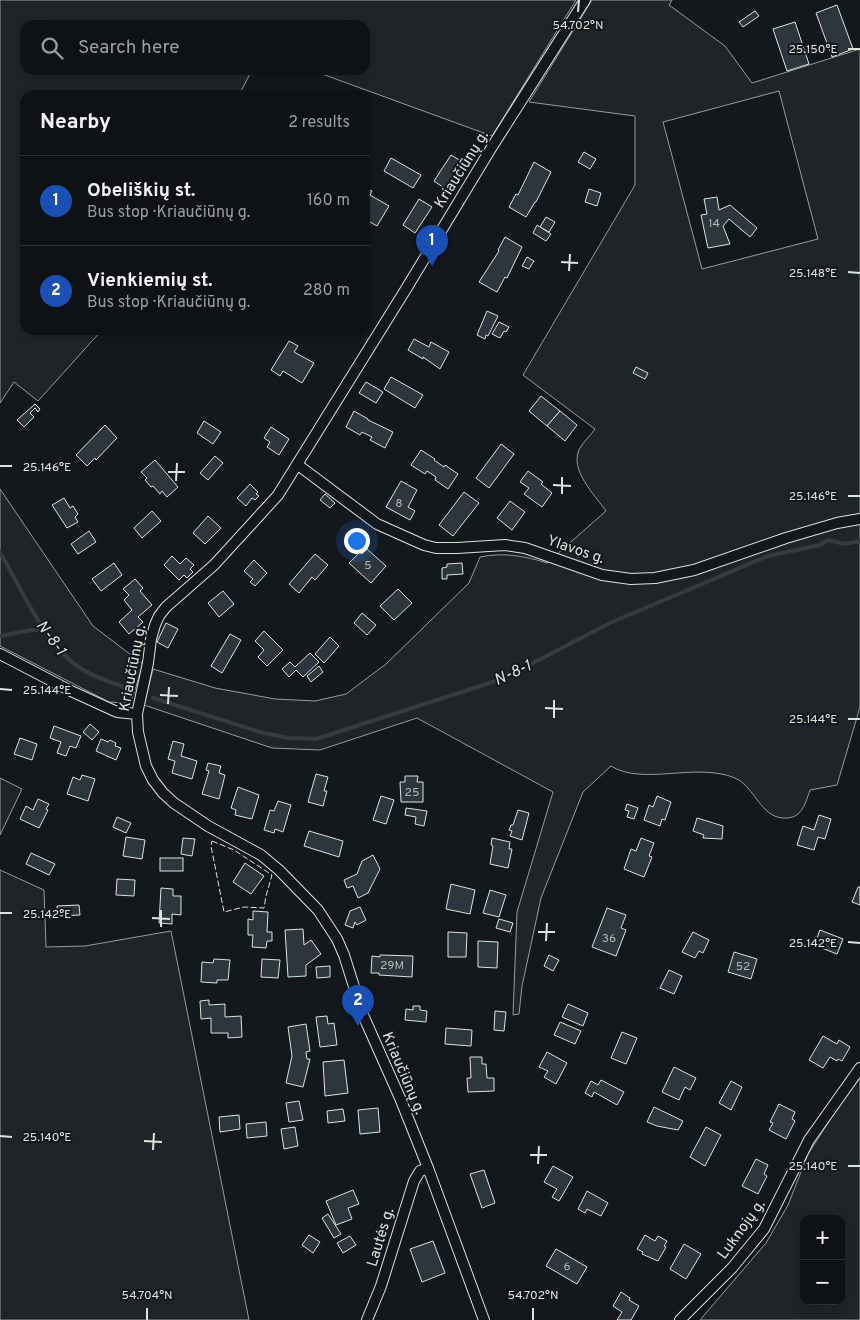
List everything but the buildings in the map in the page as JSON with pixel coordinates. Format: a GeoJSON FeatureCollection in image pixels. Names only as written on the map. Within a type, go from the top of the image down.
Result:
{"type":"FeatureCollection","features":[{"type":"Feature","properties":{"kind":"street","name":"Kriaučiūnų g."},"geometry":{"type":"LineString","coordinates":[[484,1320],[428,1168],[400,1098],[363,1015],[337,939],[318,910],[261,855],[208,826],[174,803],[163,793],[153,780],[146,766],[138,732],[137,714],[151,639],[159,616],[204,574],[278,495],[585,0]]}},
{"type":"Feature","properties":{"kind":"street","name":"Ylavos g."},"geometry":{"type":"LineString","coordinates":[[298,465],[377,524],[424,545],[436,548],[505,545],[525,548],[602,575],[631,579],[655,578],[694,570],[786,538],[837,523],[860,519]]}},
{"type":"Feature","properties":{"kind":"street"},"geometry":{"type":"LineString","coordinates":[[0,654],[71,691],[117,712],[137,714]]}},
{"type":"Feature","properties":{"kind":"street","name":"Luknojų g."},"geometry":{"type":"LineString","coordinates":[[680,1320],[732,1268],[764,1229],[809,1140],[860,1068]]}},
{"type":"Feature","properties":{"kind":"street","name":"Lautės g."},"geometry":{"type":"LineString","coordinates":[[367,1320],[381,1286],[414,1181],[420,1171],[428,1168]]}},
{"type":"Feature","properties":{"kind":"shaded area"},"geometry":{"type":"Polygon","coordinates":[[[0,0],[576,0],[492,136],[325,75],[370,75],[370,20],[20,20],[20,75],[249,75],[242,90],[20,90],[20,335],[97,335],[38,401],[14,382],[0,403],[0,0]]]}},
{"type":"Feature","properties":{"kind":"shaded area"},"geometry":{"type":"Polygon","coordinates":[[[592,0],[672,0],[669,5],[725,46],[752,83],[860,49],[860,707],[837,785],[810,790],[802,810],[790,818],[776,817],[769,813],[748,788],[735,778],[704,772],[638,774],[624,772],[611,766],[583,792],[541,898],[522,986],[519,1014],[513,1015],[517,912],[553,792],[417,718],[320,750],[272,748],[144,705],[153,669],[215,688],[275,699],[315,701],[346,694],[386,664],[469,583],[480,557],[514,556],[547,563],[606,511],[584,481],[577,464],[580,448],[595,429],[523,375],[635,185],[635,116],[529,102],[592,0]],[[779,91],[663,122],[702,269],[818,239],[779,91]]]}},
{"type":"Feature","properties":{"kind":"shaded area"},"geometry":{"type":"Polygon","coordinates":[[[0,489],[93,626],[143,664],[132,699],[125,703],[109,702],[0,646],[0,489]]]}},
{"type":"Feature","properties":{"kind":"shaded area"},"geometry":{"type":"Polygon","coordinates":[[[0,778],[22,789],[0,835],[0,778]]]}},
{"type":"Feature","properties":{"kind":"shaded area"},"geometry":{"type":"Polygon","coordinates":[[[0,870],[44,890],[46,947],[85,946],[171,931],[249,1320],[0,1320],[0,870]]]}},
{"type":"Feature","properties":{"kind":"shaded area"},"geometry":{"type":"Polygon","coordinates":[[[860,1073],[860,1320],[700,1320],[766,1243],[788,1205],[808,1154],[860,1073]]]}},
{"type":"Feature","properties":{"kind":"waterway","name":"N-8-1"},"geometry":{"type":"LineString","coordinates":[[153,698],[263,733],[289,738],[316,739],[502,679],[610,623],[768,556],[820,545],[828,540],[845,544],[860,541]]}},
{"type":"Feature","properties":{"kind":"waterway","name":"N-8-1"},"geometry":{"type":"LineString","coordinates":[[0,552],[25,599],[56,646],[80,668],[92,675],[133,690]]}},
{"type":"Feature","properties":{"kind":"waterway"},"geometry":{"type":"LineString","coordinates":[[0,636],[32,630],[45,630]]}},
{"type":"Feature","properties":{"kind":"fence"},"geometry":{"type":"LineString","coordinates":[[212,841],[234,850],[272,875],[264,908],[244,907],[224,912],[211,846],[212,841]]}},
{"type":"Feature","properties":{"kind":"place","name":"Obeliškių st."},"geometry":{"type":"Point","coordinates":[432,266]}},
{"type":"Feature","properties":{"kind":"place","name":"Vienkiemių st."},"geometry":{"type":"Point","coordinates":[358,1026]}}]}
